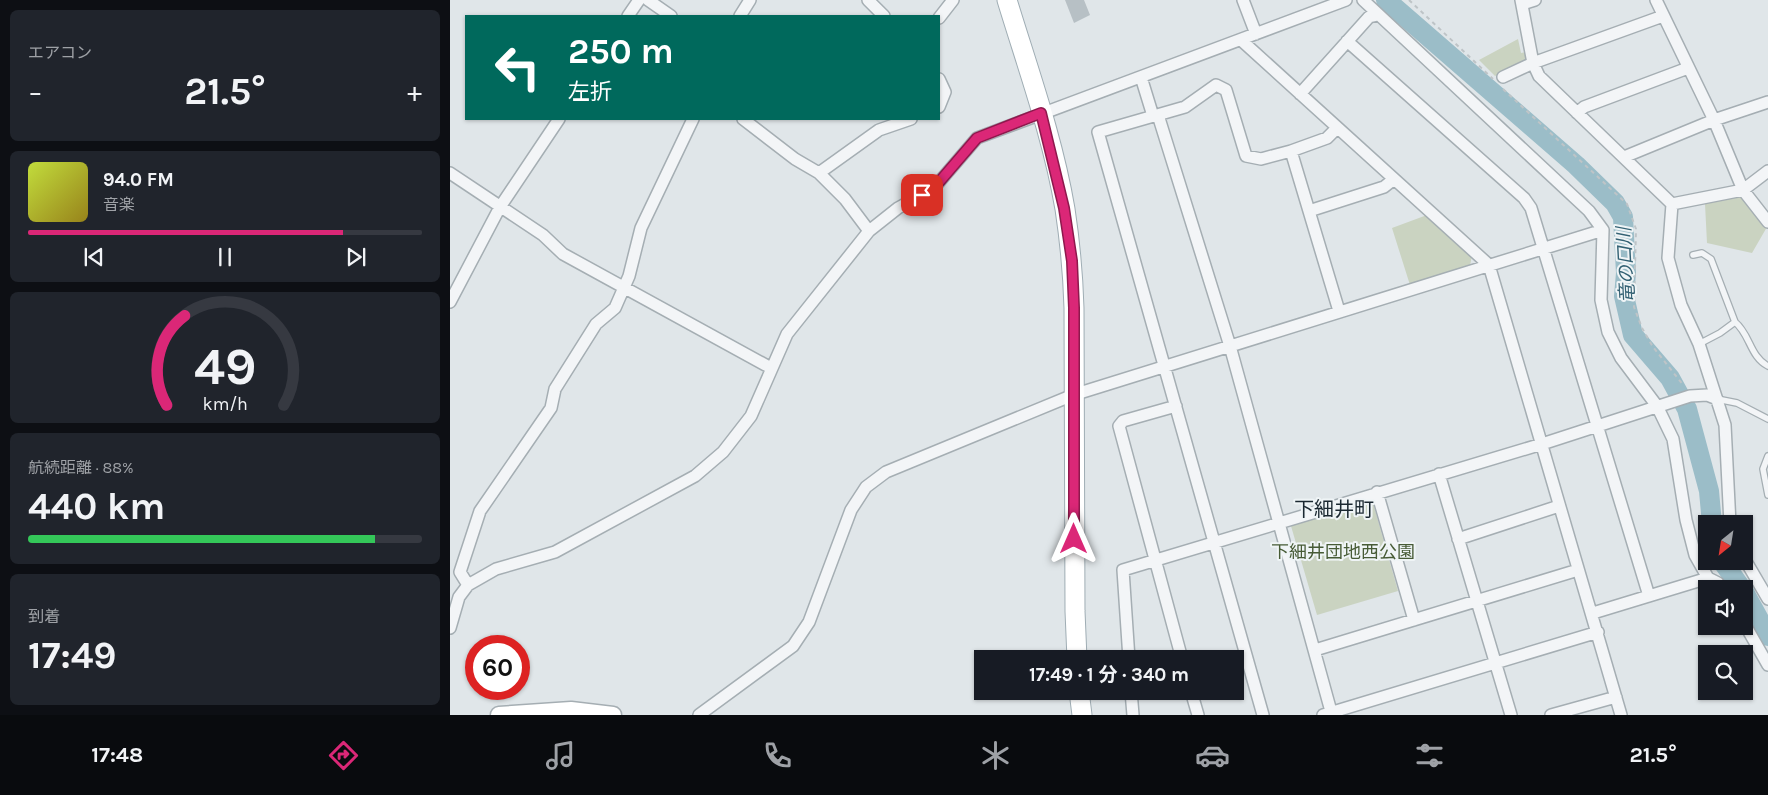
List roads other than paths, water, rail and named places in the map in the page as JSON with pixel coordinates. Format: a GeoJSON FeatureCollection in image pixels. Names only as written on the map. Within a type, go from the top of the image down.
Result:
{"type":"FeatureCollection","features":[{"type":"Feature","properties":{"kind":"main road"},"geometry":{"type":"LineString","coordinates":[[1007,0],[1041,113],[1064,208],[1072,261],[1077,650]]}},
{"type":"Feature","properties":{"kind":"main road"},"geometry":{"type":"LineString","coordinates":[[1081,700],[1082,715]]}},
{"type":"Feature","properties":{"kind":"street"},"geometry":{"type":"LineString","coordinates":[[629,15],[639,0]]}},
{"type":"Feature","properties":{"kind":"street"},"geometry":{"type":"LineString","coordinates":[[648,0],[670,15]]}},
{"type":"Feature","properties":{"kind":"street"},"geometry":{"type":"LineString","coordinates":[[742,15],[750,0]]}},
{"type":"Feature","properties":{"kind":"street"},"geometry":{"type":"LineString","coordinates":[[868,0],[883,15]]}},
{"type":"Feature","properties":{"kind":"street"},"geometry":{"type":"LineString","coordinates":[[940,17],[953,0]]}},
{"type":"Feature","properties":{"kind":"street"},"geometry":{"type":"LineString","coordinates":[[1243,0],[1256,34]]}},
{"type":"Feature","properties":{"kind":"street"},"geometry":{"type":"LineString","coordinates":[[450,628],[454,594],[468,584],[496,569],[555,552],[695,476],[723,452],[751,416],[787,334],[870,231],[898,208],[934,188],[977,138],[1346,0]]}},
{"type":"Feature","properties":{"kind":"street"},"geometry":{"type":"LineString","coordinates":[[1363,0],[1589,211],[1603,230],[1601,300],[1608,332],[1621,358],[1660,406],[1673,439],[1686,520],[1695,555],[1708,578],[1712,580]]}},
{"type":"Feature","properties":{"kind":"street"},"geometry":{"type":"LineString","coordinates":[[1535,0],[1522,2],[1533,63],[1539,76],[1672,204],[1668,258],[1681,305],[1699,344],[1725,425],[1730,515]]}},
{"type":"Feature","properties":{"kind":"street"},"geometry":{"type":"LineString","coordinates":[[1656,0],[1714,120],[1743,190],[1768,222]]}},
{"type":"Feature","properties":{"kind":"street"},"geometry":{"type":"LineString","coordinates":[[1300,94],[1369,17],[1378,15]]}},
{"type":"Feature","properties":{"kind":"street"},"geometry":{"type":"LineString","coordinates":[[1503,76],[1533,63],[1663,16]]}},
{"type":"Feature","properties":{"kind":"street"},"geometry":{"type":"LineString","coordinates":[[1241,40],[1489,265],[1578,570],[1593,613],[1621,715]]}},
{"type":"Feature","properties":{"kind":"street"},"geometry":{"type":"LineString","coordinates":[[1347,41],[1524,198],[1531,208],[1649,596]]}},
{"type":"Feature","properties":{"kind":"street"},"geometry":{"type":"LineString","coordinates":[[1577,113],[1584,107],[1688,68]]}},
{"type":"Feature","properties":{"kind":"street"},"geometry":{"type":"LineString","coordinates":[[1141,77],[1230,346],[1315,650],[1329,714],[1598,632]]}},
{"type":"Feature","properties":{"kind":"street"},"geometry":{"type":"LineString","coordinates":[[940,81],[945,92],[940,104]]}},
{"type":"Feature","properties":{"kind":"street"},"geometry":{"type":"LineString","coordinates":[[1263,715],[1098,132],[1185,107],[1216,84],[1226,90],[1246,156],[1261,159],[1291,151],[1327,138],[1337,128]]}},
{"type":"Feature","properties":{"kind":"street"},"geometry":{"type":"LineString","coordinates":[[1624,157],[1714,120],[1768,102]]}},
{"type":"Feature","properties":{"kind":"street"},"geometry":{"type":"LineString","coordinates":[[450,302],[500,207],[558,120]]}},
{"type":"Feature","properties":{"kind":"street"},"geometry":{"type":"LineString","coordinates":[[468,584],[460,572],[480,511],[551,408],[554,389],[596,324],[615,308],[629,276],[642,228],[693,120]]}},
{"type":"Feature","properties":{"kind":"street"},"geometry":{"type":"LineString","coordinates":[[744,120],[795,159],[819,173],[845,199],[870,231]]}},
{"type":"Feature","properties":{"kind":"street"},"geometry":{"type":"LineString","coordinates":[[819,173],[877,125],[905,120]]}},
{"type":"Feature","properties":{"kind":"street"},"geometry":{"type":"LineString","coordinates":[[1291,151],[1340,311]]}},
{"type":"Feature","properties":{"kind":"street"},"geometry":{"type":"LineString","coordinates":[[1672,204],[1743,190],[1768,172]]}},
{"type":"Feature","properties":{"kind":"street"},"geometry":{"type":"LineString","coordinates":[[450,173],[543,234],[563,254],[771,368]]}},
{"type":"Feature","properties":{"kind":"street"},"geometry":{"type":"LineString","coordinates":[[1309,211],[1384,187],[1394,179]]}},
{"type":"Feature","properties":{"kind":"street"},"geometry":{"type":"LineString","coordinates":[[699,715],[793,646],[804,630],[851,510],[866,487],[886,472],[1074,395],[1603,230]]}},
{"type":"Feature","properties":{"kind":"street"},"geometry":{"type":"LineString","coordinates":[[1128,650],[1123,570],[1377,492],[1542,444],[1690,396],[1707,395],[1717,398]]}},
{"type":"Feature","properties":{"kind":"street"},"geometry":{"type":"LineString","coordinates":[[1176,406],[1124,421],[1119,426],[1180,650]]}},
{"type":"Feature","properties":{"kind":"street"},"geometry":{"type":"LineString","coordinates":[[1439,474],[1511,715]]}},
{"type":"Feature","properties":{"kind":"street"},"geometry":{"type":"LineString","coordinates":[[1377,492],[1414,620]]}},
{"type":"Feature","properties":{"kind":"street"},"geometry":{"type":"LineString","coordinates":[[1458,539],[1559,506]]}},
{"type":"Feature","properties":{"kind":"street"},"geometry":{"type":"LineString","coordinates":[[1315,650],[1578,570]]}},
{"type":"Feature","properties":{"kind":"street"},"geometry":{"type":"LineString","coordinates":[[1751,570],[1768,599]]}},
{"type":"Feature","properties":{"kind":"street"},"geometry":{"type":"LineString","coordinates":[[1593,613],[1708,578]]}},
{"type":"Feature","properties":{"kind":"street"},"geometry":{"type":"LineString","coordinates":[[1751,635],[1768,665]]}},
{"type":"Feature","properties":{"kind":"street"},"geometry":{"type":"LineString","coordinates":[[1551,715],[1616,697]]}},
{"type":"Feature","properties":{"kind":"street"},"geometry":{"type":"LineString","coordinates":[[1132,700],[1133,715]]}},
{"type":"Feature","properties":{"kind":"street"},"geometry":{"type":"LineString","coordinates":[[1194,700],[1198,715]]}},
{"type":"Feature","properties":{"kind":"street"},"geometry":{"type":"LineString","coordinates":[[499,715],[571,710],[613,715]]}},
{"type":"Feature","properties":{"kind":"lane"},"geometry":{"type":"LineString","coordinates":[[1693,255],[1702,253],[1711,260],[1735,322],[1743,329],[1757,358],[1768,366]]}},
{"type":"Feature","properties":{"kind":"lane"},"geometry":{"type":"LineString","coordinates":[[1699,344],[1720,333],[1735,322]]}},
{"type":"Feature","properties":{"kind":"lane"},"geometry":{"type":"LineString","coordinates":[[1717,398],[1737,403],[1768,419]]}},
{"type":"Feature","properties":{"kind":"lane"},"geometry":{"type":"LineString","coordinates":[[1768,456],[1763,469],[1768,495]]}},
{"type":"Feature","properties":{"kind":"waterway","name":"竜の口川"},"geometry":{"type":"LineString","coordinates":[[1386,0],[1576,165],[1615,203],[1623,217],[1626,273],[1624,296],[1633,335],[1670,378],[1687,409],[1709,491],[1711,515]]}},
{"type":"Feature","properties":{"kind":"waterway","name":"竜の口川"},"geometry":{"type":"LineString","coordinates":[[1728,570],[1736,580]]}},
{"type":"Feature","properties":{"kind":"waterway","name":"竜の口川"},"geometry":{"type":"LineString","coordinates":[[1753,608],[1768,636]]}},
{"type":"Feature","properties":{"kind":"district","name":"下細井町"},"geometry":{"type":"Point","coordinates":[1334,509]}},
{"type":"Feature","properties":{"kind":"park label","name":"下細井団地西公園"},"geometry":{"type":"Point","coordinates":[1343,552]}}]}
